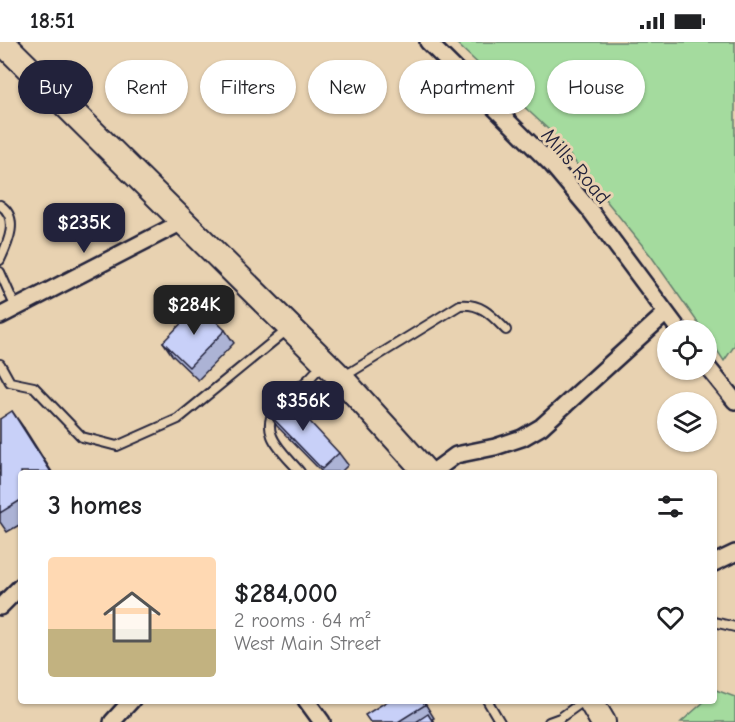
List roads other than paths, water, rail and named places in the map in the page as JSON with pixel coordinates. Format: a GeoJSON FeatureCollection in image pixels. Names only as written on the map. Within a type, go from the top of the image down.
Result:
{"type":"FeatureCollection","features":[{"type":"Feature","properties":{"kind":"main road"},"geometry":{"type":"LineString","coordinates":[[5,48],[291,327],[424,470]]}},
{"type":"Feature","properties":{"kind":"main road"},"geometry":{"type":"LineString","coordinates":[[592,704],[603,722]]}},
{"type":"Feature","properties":{"kind":"street","name":"Mills Road"},"geometry":{"type":"LineString","coordinates":[[428,42],[552,165],[589,209],[671,320]]}},
{"type":"Feature","properties":{"kind":"street"},"geometry":{"type":"LineString","coordinates":[[0,316],[182,222]]}},
{"type":"Feature","properties":{"kind":"street"},"geometry":{"type":"LineString","coordinates":[[436,470],[456,455],[495,447],[522,438],[541,427],[666,313]]}},
{"type":"Feature","properties":{"kind":"street"},"geometry":{"type":"LineString","coordinates":[[717,379],[735,401]]}},
{"type":"Feature","properties":{"kind":"street"},"geometry":{"type":"LineString","coordinates":[[717,562],[735,553]]}},
{"type":"Feature","properties":{"kind":"street"},"geometry":{"type":"LineString","coordinates":[[0,608],[18,589]]}},
{"type":"Feature","properties":{"kind":"street"},"geometry":{"type":"LineString","coordinates":[[112,722],[128,704]]}},
{"type":"Feature","properties":{"kind":"street"},"geometry":{"type":"LineString","coordinates":[[309,704],[322,722]]}},
{"type":"Feature","properties":{"kind":"lane"},"geometry":{"type":"LineString","coordinates":[[0,205],[5,208],[12,224],[9,240],[0,260]]}},
{"type":"Feature","properties":{"kind":"lane"},"geometry":{"type":"LineString","coordinates":[[0,272],[16,308]]}},
{"type":"Feature","properties":{"kind":"lane"},"geometry":{"type":"LineString","coordinates":[[298,470],[272,436],[269,426],[270,417],[284,400],[302,386],[460,305],[470,304],[486,310],[506,330]]}},
{"type":"Feature","properties":{"kind":"lane"},"geometry":{"type":"LineString","coordinates":[[0,364],[10,382],[34,387],[82,437],[117,446],[178,419],[291,327]]}},
{"type":"Feature","properties":{"kind":"lane"},"geometry":{"type":"LineString","coordinates":[[717,623],[735,627]]}},
{"type":"Feature","properties":{"kind":"lane"},"geometry":{"type":"LineString","coordinates":[[489,704],[500,722]]}},
{"type":"Feature","properties":{"kind":"lane"},"geometry":{"type":"LineString","coordinates":[[549,722],[560,718],[579,704]]}}]}
